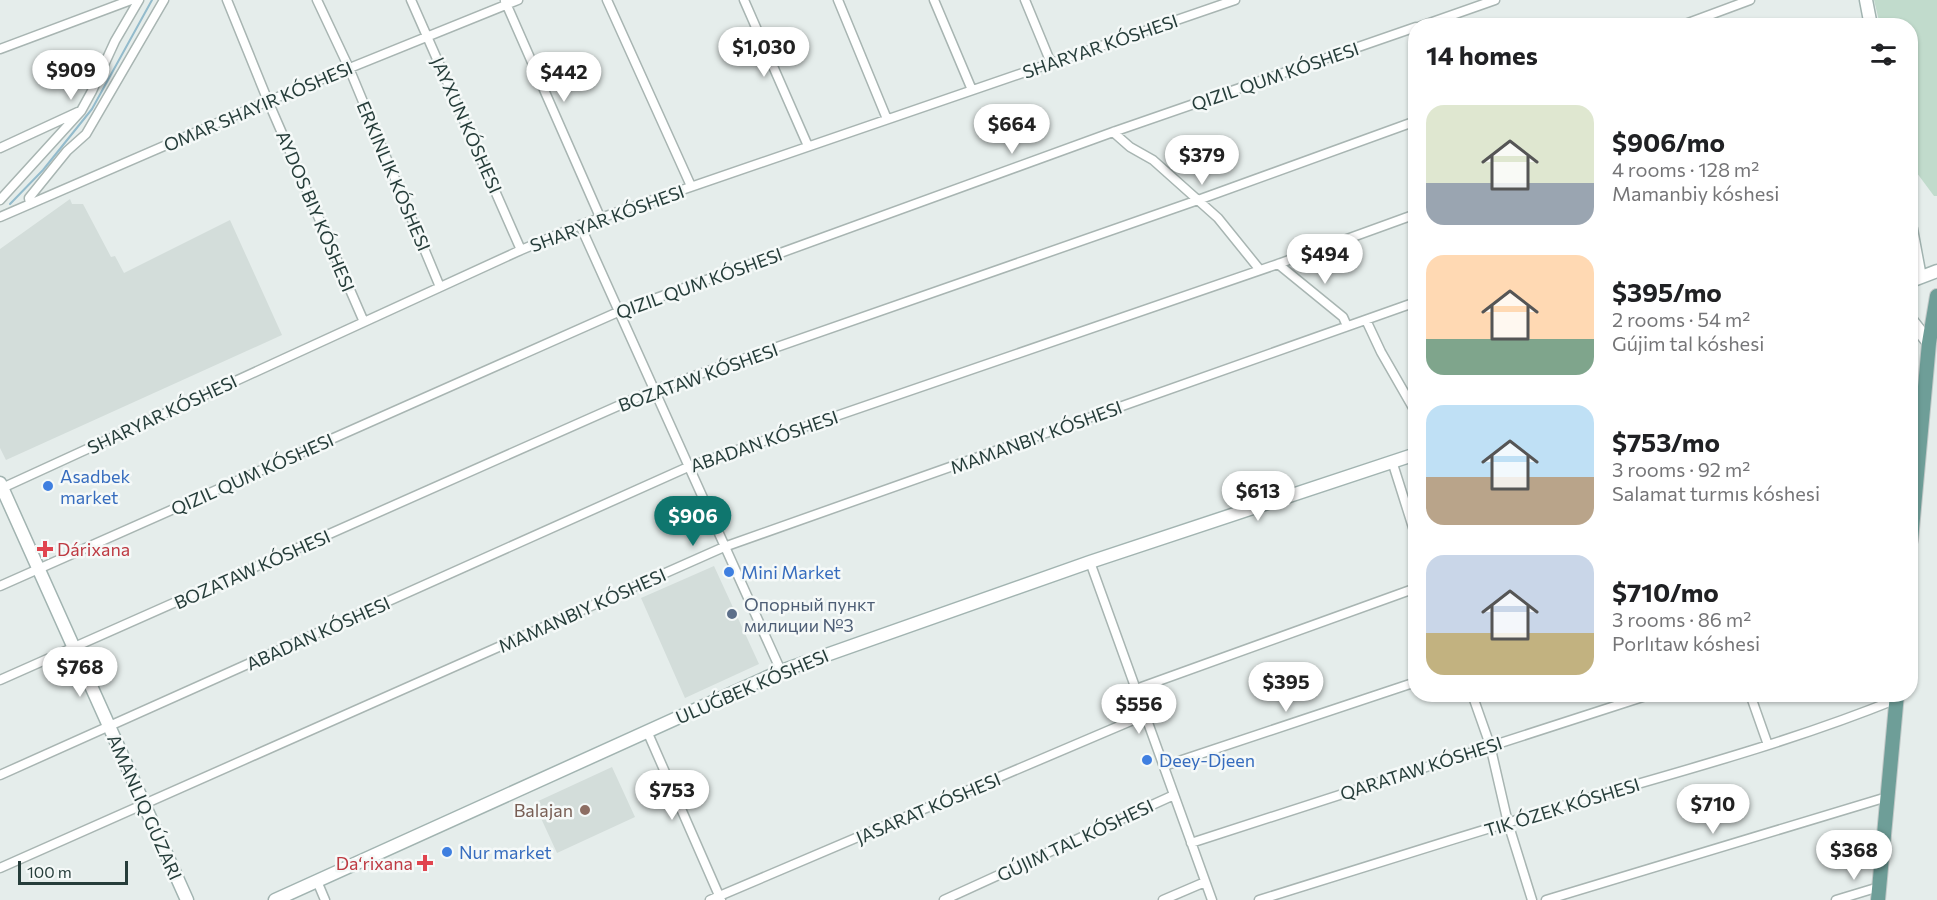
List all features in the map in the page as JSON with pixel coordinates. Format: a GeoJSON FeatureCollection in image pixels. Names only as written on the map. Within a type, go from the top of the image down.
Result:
{"type":"FeatureCollection","features":[{"type":"Feature","properties":{"kind":"main road"},"geometry":{"type":"LineString","coordinates":[[1918,424],[1937,296]]}},
{"type":"Feature","properties":{"kind":"main road"},"geometry":{"type":"LineString","coordinates":[[1879,893],[1896,702]]}},
{"type":"Feature","properties":{"kind":"street"},"geometry":{"type":"LineString","coordinates":[[0,49],[109,4],[131,0]]}},
{"type":"Feature","properties":{"kind":"street"},"geometry":{"type":"LineString","coordinates":[[0,200],[81,111],[115,41],[139,0]]}},
{"type":"Feature","properties":{"kind":"street"},"geometry":{"type":"LineString","coordinates":[[30,204],[29,198],[67,152],[86,134],[164,0]]}},
{"type":"Feature","properties":{"kind":"street","name":"AYDOS BIY KÓSHESI"},"geometry":{"type":"LineString","coordinates":[[227,0],[268,101],[364,321]]}},
{"type":"Feature","properties":{"kind":"street","name":"ERKINLIK KÓSHESI"},"geometry":{"type":"LineString","coordinates":[[317,0],[349,68],[440,287]]}},
{"type":"Feature","properties":{"kind":"street","name":"JAYXUN KÓSHESI"},"geometry":{"type":"LineString","coordinates":[[411,0],[521,250]]}},
{"type":"Feature","properties":{"kind":"street"},"geometry":{"type":"LineString","coordinates":[[0,218],[268,101],[505,2],[518,0]]}},
{"type":"Feature","properties":{"kind":"street"},"geometry":{"type":"LineString","coordinates":[[607,0],[691,186]]}},
{"type":"Feature","properties":{"kind":"street"},"geometry":{"type":"LineString","coordinates":[[744,0],[808,146]]}},
{"type":"Feature","properties":{"kind":"street"},"geometry":{"type":"LineString","coordinates":[[838,0],[886,119]]}},
{"type":"Feature","properties":{"kind":"street"},"geometry":{"type":"LineString","coordinates":[[934,0],[972,90]]}},
{"type":"Feature","properties":{"kind":"street"},"geometry":{"type":"LineString","coordinates":[[1025,0],[1050,63]]}},
{"type":"Feature","properties":{"kind":"street","name":"SHARYAR KÓSHESI"},"geometry":{"type":"LineString","coordinates":[[1,486],[521,250],[600,217],[1235,0]]}},
{"type":"Feature","properties":{"kind":"street"},"geometry":{"type":"LineString","coordinates":[[1444,18],[1495,0]]}},
{"type":"Feature","properties":{"kind":"street"},"geometry":{"type":"LineString","coordinates":[[1702,18],[1750,0]]}},
{"type":"Feature","properties":{"kind":"street"},"geometry":{"type":"LineString","coordinates":[[1866,0],[1869,18]]}},
{"type":"Feature","properties":{"kind":"street"},"geometry":{"type":"LineString","coordinates":[[505,2],[600,217]]}},
{"type":"Feature","properties":{"kind":"street"},"geometry":{"type":"LineString","coordinates":[[0,586],[618,312],[1113,132],[1408,30]]}},
{"type":"Feature","properties":{"kind":"street"},"geometry":{"type":"LineString","coordinates":[[0,148],[81,111]]}},
{"type":"Feature","properties":{"kind":"street","name":"BOZATAW KÓSHESI"},"geometry":{"type":"LineString","coordinates":[[0,680],[654,390],[1198,200],[1408,124]]}},
{"type":"Feature","properties":{"kind":"street"},"geometry":{"type":"LineString","coordinates":[[1113,132],[1130,147],[1153,160],[1218,218],[1260,270]]}},
{"type":"Feature","properties":{"kind":"street","name":"ABADAN KÓSHESI"},"geometry":{"type":"LineString","coordinates":[[0,775],[688,467],[1278,264],[1408,217]]}},
{"type":"Feature","properties":{"kind":"street"},"geometry":{"type":"LineString","coordinates":[[580,225],[781,671]]}},
{"type":"Feature","properties":{"kind":"street"},"geometry":{"type":"LineString","coordinates":[[1278,264],[1343,317],[1347,326]]}},
{"type":"Feature","properties":{"kind":"street"},"geometry":{"type":"LineString","coordinates":[[1918,278],[1937,271]]}},
{"type":"Feature","properties":{"kind":"street","name":"MAMANBIY KÓSHESI"},"geometry":{"type":"LineString","coordinates":[[0,868],[724,547],[1408,306]]}},
{"type":"Feature","properties":{"kind":"street"},"geometry":{"type":"LineString","coordinates":[[1366,320],[1408,399]]}},
{"type":"Feature","properties":{"kind":"street"},"geometry":{"type":"LineString","coordinates":[[1918,329],[1929,343]]}},
{"type":"Feature","properties":{"kind":"street","name":"ULUǴBEK KÓSHESI"},"geometry":{"type":"LineString","coordinates":[[275,900],[781,671],[1090,562],[1408,456]]}},
{"type":"Feature","properties":{"kind":"street"},"geometry":{"type":"LineString","coordinates":[[1392,462],[1408,512]]}},
{"type":"Feature","properties":{"kind":"street"},"geometry":{"type":"LineString","coordinates":[[1,486],[187,900]]}},
{"type":"Feature","properties":{"kind":"street"},"geometry":{"type":"LineString","coordinates":[[1090,562],[1212,900]]}},
{"type":"Feature","properties":{"kind":"street"},"geometry":{"type":"LineString","coordinates":[[1136,690],[1408,591]]}},
{"type":"Feature","properties":{"kind":"street"},"geometry":{"type":"LineString","coordinates":[[1164,766],[1408,685]]}},
{"type":"Feature","properties":{"kind":"street"},"geometry":{"type":"LineString","coordinates":[[1475,702],[1490,745],[1508,823],[1532,900]]}},
{"type":"Feature","properties":{"kind":"street","name":"QARATAW KÓSHESI"},"geometry":{"type":"LineString","coordinates":[[1191,843],[1627,702]]}},
{"type":"Feature","properties":{"kind":"street"},"geometry":{"type":"LineString","coordinates":[[1753,702],[1768,746]]}},
{"type":"Feature","properties":{"kind":"street","name":"TIK ÓZEK KÓSHESI"},"geometry":{"type":"LineString","coordinates":[[1259,900],[1768,746],[1852,717],[1886,702]]}},
{"type":"Feature","properties":{"kind":"street","name":"JASARAT KÓSHESI"},"geometry":{"type":"LineString","coordinates":[[710,900],[720,898],[1145,715]]}},
{"type":"Feature","properties":{"kind":"street"},"geometry":{"type":"LineString","coordinates":[[647,731],[720,898]]}},
{"type":"Feature","properties":{"kind":"street","name":"GÚJIM TAL KÓSHESI"},"geometry":{"type":"LineString","coordinates":[[944,900],[1174,795]]}},
{"type":"Feature","properties":{"kind":"street"},"geometry":{"type":"LineString","coordinates":[[1546,900],[1887,796]]}},
{"type":"Feature","properties":{"kind":"street"},"geometry":{"type":"LineString","coordinates":[[317,881],[326,900]]}},
{"type":"Feature","properties":{"kind":"street"},"geometry":{"type":"LineString","coordinates":[[1163,900],[1205,882]]}},
{"type":"Feature","properties":{"kind":"street"},"geometry":{"type":"LineString","coordinates":[[1836,900],[1879,893]]}},
{"type":"Feature","properties":{"kind":"shaded area"},"geometry":{"type":"Polygon","coordinates":[[[70,199],[72,204],[83,204],[111,257],[115,256],[124,273],[230,220],[282,335],[6,460],[0,448],[0,249],[70,199]]]}},
{"type":"Feature","properties":{"kind":"shaded area"},"geometry":{"type":"Polygon","coordinates":[[[714,566],[759,664],[685,698],[641,598],[714,566]]]}},
{"type":"Feature","properties":{"kind":"shaded area","name":"Balajan"},"geometry":{"type":"Polygon","coordinates":[[[612,767],[635,817],[557,853],[534,803],[612,767]]]}},
{"type":"Feature","properties":{"kind":"green space"},"geometry":{"type":"Polygon","coordinates":[[[1874,0],[1937,0],[1937,196],[1934,196],[1918,174],[1918,18],[1878,18],[1874,0]]]}},
{"type":"Feature","properties":{"kind":"waterway"},"geometry":{"type":"LineString","coordinates":[[10,204],[43,170],[92,109],[152,0]]}},
{"type":"Feature","properties":{"kind":"place","name":"Asadbek market"},"geometry":{"type":"Point","coordinates":[48,486]}},
{"type":"Feature","properties":{"kind":"place","name":"Dárixana"},"geometry":{"type":"Point","coordinates":[45,549]}},
{"type":"Feature","properties":{"kind":"place","name":"Mini Market"},"geometry":{"type":"Point","coordinates":[729,572]}},
{"type":"Feature","properties":{"kind":"place","name":"Опорный пункт милиции №3"},"geometry":{"type":"Point","coordinates":[732,614]}},
{"type":"Feature","properties":{"kind":"place","name":"Deey-Djeen"},"geometry":{"type":"Point","coordinates":[1147,760]}},
{"type":"Feature","properties":{"kind":"place","name":"Balajan"},"geometry":{"type":"Point","coordinates":[585,810]}},
{"type":"Feature","properties":{"kind":"place","name":"Nur market"},"geometry":{"type":"Point","coordinates":[447,852]}},
{"type":"Feature","properties":{"kind":"place","name":"Daʻrixana"},"geometry":{"type":"Point","coordinates":[425,863]}}]}
